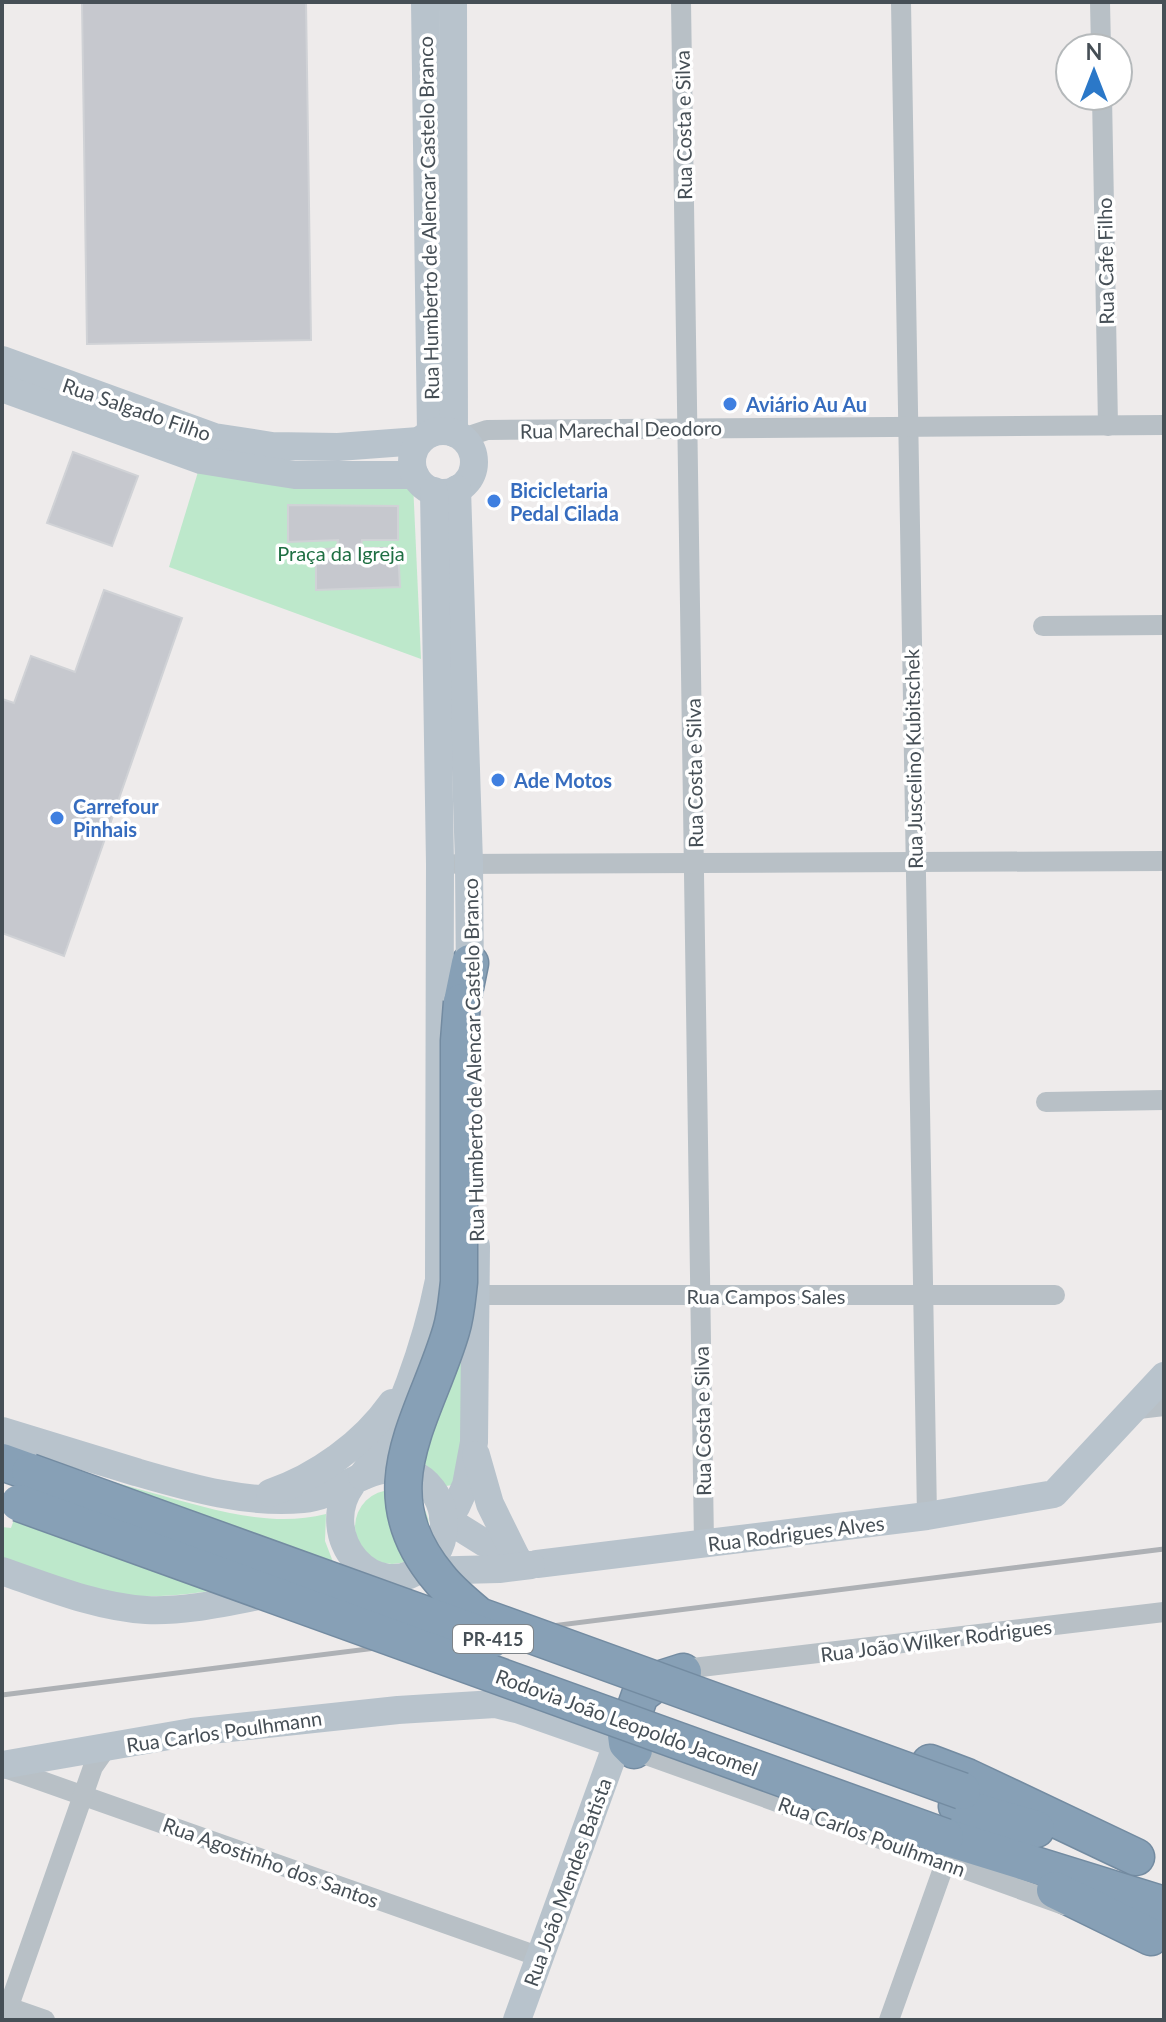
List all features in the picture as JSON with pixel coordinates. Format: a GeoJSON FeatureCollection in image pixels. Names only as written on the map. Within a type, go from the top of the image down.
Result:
{"type":"FeatureCollection","features":[{"type":"Feature","properties":{"kind":"highway"},"geometry":{"type":"LineString","coordinates":[[470,963],[462,1002],[459,1041],[459,1282],[456,1308],[451,1331],[410,1435],[403,1478],[407,1517],[423,1556],[438,1578],[479,1616],[952,1824],[1160,1928]]}},
{"type":"Feature","properties":{"kind":"highway","name":"Rodovia João Leopoldo Jacomel"},"geometry":{"type":"LineString","coordinates":[[13,1484],[952,1824]]}},
{"type":"Feature","properties":{"kind":"highway"},"geometry":{"type":"LineString","coordinates":[[626,1747],[626,1735],[640,1695],[661,1679],[684,1672],[967,1777],[1150,1861]]}},
{"type":"Feature","properties":{"kind":"highway"},"geometry":{"type":"LineString","coordinates":[[952,1824],[1150,1861]]}},
{"type":"Feature","properties":{"kind":"main road","name":"Rua Humberto de Alencar Castelo Branco"},"geometry":{"type":"LineString","coordinates":[[425,2],[442,437]]}},
{"type":"Feature","properties":{"kind":"main road","name":"Rua Humberto de Alencar Castelo Branco"},"geometry":{"type":"LineString","coordinates":[[442,437],[453,2]]}},
{"type":"Feature","properties":{"kind":"main road","name":"Rua Salgado Filho"},"geometry":{"type":"LineString","coordinates":[[2,360],[96,408]]}},
{"type":"Feature","properties":{"kind":"main road","name":"Rua Salgado Filho"},"geometry":{"type":"LineString","coordinates":[[2,388],[214,437],[238,454],[295,475],[435,485]]}},
{"type":"Feature","properties":{"kind":"main road","name":"Rua Salgado Filho"},"geometry":{"type":"LineString","coordinates":[[238,454],[272,446],[338,447],[442,437]]}},
{"type":"Feature","properties":{"kind":"main road"},"geometry":{"type":"LineString","coordinates":[[442,437],[471,450],[473,465],[468,479],[435,485],[411,461],[442,437]]}},
{"type":"Feature","properties":{"kind":"main road","name":"Rua Humberto de Alencar Castelo Branco"},"geometry":{"type":"LineString","coordinates":[[435,485],[469,863],[477,1295],[473,1356],[474,1442],[466,1485],[456,1507],[443,1517]]}},
{"type":"Feature","properties":{"kind":"main road","name":"Rua Humberto de Alencar Castelo Branco"},"geometry":{"type":"LineString","coordinates":[[357,1480],[379,1452],[394,1420],[427,1330],[439,1280],[440,864],[435,485]]}},
{"type":"Feature","properties":{"kind":"main road"},"geometry":{"type":"LineString","coordinates":[[1130,1410],[1164,1376]]}},
{"type":"Feature","properties":{"kind":"main road"},"geometry":{"type":"LineString","coordinates":[[249,1499],[290,1486],[327,1465],[363,1436],[409,1379]]}},
{"type":"Feature","properties":{"kind":"main road","name":"Rua Rodrigues Alves"},"geometry":{"type":"LineString","coordinates":[[416,1571],[489,1570],[529,1562],[927,1516],[1054,1494],[1130,1410]]}},
{"type":"Feature","properties":{"kind":"main road"},"geometry":{"type":"LineString","coordinates":[[2,1431],[197,1489],[249,1499],[308,1499],[322,1496],[372,1471],[388,1469],[410,1473],[431,1486],[443,1517],[441,1543],[427,1563],[403,1576],[377,1575],[201,1606],[150,1610],[99,1602],[2,1571]]}},
{"type":"Feature","properties":{"kind":"main road"},"geometry":{"type":"LineString","coordinates":[[474,1442],[490,1504],[529,1562]]}},
{"type":"Feature","properties":{"kind":"main road"},"geometry":{"type":"LineString","coordinates":[[357,1480],[343,1496],[339,1514],[344,1545],[352,1558],[377,1575]]}},
{"type":"Feature","properties":{"kind":"main road"},"geometry":{"type":"LineString","coordinates":[[443,1517],[483,1542],[529,1562]]}},
{"type":"Feature","properties":{"kind":"main road","name":"Rua Carlos Poulhmann"},"geometry":{"type":"LineString","coordinates":[[2,1766],[192,1732],[320,1717],[495,1704],[626,1747]]}},
{"type":"Feature","properties":{"kind":"main road","name":"Rua João Mendes Batista"},"geometry":{"type":"LineString","coordinates":[[517,2020],[626,1747]]}},
{"type":"Feature","properties":{"kind":"street","name":"Rua Costa e Silva"},"geometry":{"type":"LineString","coordinates":[[681,2],[704,1544]]}},
{"type":"Feature","properties":{"kind":"street","name":"Rua Juscelino Kubitschek"},"geometry":{"type":"LineString","coordinates":[[901,2],[927,1516]]}},
{"type":"Feature","properties":{"kind":"street"},"geometry":{"type":"LineString","coordinates":[[1100,2],[1101,32]]}},
{"type":"Feature","properties":{"kind":"street","name":"Rua Cafe Filho"},"geometry":{"type":"LineString","coordinates":[[1102,112],[1108,426]]}},
{"type":"Feature","properties":{"kind":"street","name":"Rua Marechal Deodoro"},"geometry":{"type":"LineString","coordinates":[[442,437],[487,430],[1164,425]]}},
{"type":"Feature","properties":{"kind":"street"},"geometry":{"type":"LineString","coordinates":[[1043,626],[1164,625]]}},
{"type":"Feature","properties":{"kind":"street"},"geometry":{"type":"LineString","coordinates":[[440,864],[1164,861]]}},
{"type":"Feature","properties":{"kind":"street"},"geometry":{"type":"LineString","coordinates":[[1046,1102],[1164,1100]]}},
{"type":"Feature","properties":{"kind":"street","name":"Rua Campos Sales"},"geometry":{"type":"LineString","coordinates":[[477,1295],[1055,1295]]}},
{"type":"Feature","properties":{"kind":"street"},"geometry":{"type":"LineString","coordinates":[[1130,1410],[1164,1406]]}},
{"type":"Feature","properties":{"kind":"street","name":"Rua João Wilker Rodrigues"},"geometry":{"type":"LineString","coordinates":[[626,1747],[635,1695],[647,1683],[668,1672],[1164,1612]]}},
{"type":"Feature","properties":{"kind":"street","name":"Rua Carlos Poulhmann"},"geometry":{"type":"LineString","coordinates":[[5,2011],[93,1767],[107,1747]]}},
{"type":"Feature","properties":{"kind":"street","name":"Rua Carlos Poulhmann"},"geometry":{"type":"LineString","coordinates":[[626,1747],[952,1824]]}},
{"type":"Feature","properties":{"kind":"street","name":"Rua Agostinho dos Santos"},"geometry":{"type":"LineString","coordinates":[[2,1766],[540,1957]]}},
{"type":"Feature","properties":{"kind":"street"},"geometry":{"type":"LineString","coordinates":[[889,2020],[952,1824]]}},
{"type":"Feature","properties":{"kind":"street"},"geometry":{"type":"LineString","coordinates":[[5,2011],[45,2020]]}},
{"type":"Feature","properties":{"kind":"green space","name":"Praça da Igreja"},"geometry":{"type":"Polygon","coordinates":[[[198,472],[413,482],[421,659],[169,567],[198,472]]]}},
{"type":"Feature","properties":{"kind":"green space"},"geometry":{"type":"Polygon","coordinates":[[[462,1316],[463,1445],[459,1484],[446,1486],[424,1463],[462,1316]]]}},
{"type":"Feature","properties":{"kind":"green space"},"geometry":{"type":"Polygon","coordinates":[[[35,1460],[237,1514],[282,1519],[326,1514],[325,1541],[335,1567],[218,1590],[158,1596],[102,1592],[65,1581],[2,1558],[2,1527],[11,1528],[35,1460]]]}},
{"type":"Feature","properties":{"kind":"green space"},"geometry":{"type":"Polygon","coordinates":[[[392,1490],[413,1496],[423,1506],[429,1527],[423,1548],[413,1558],[392,1564],[371,1558],[361,1548],[355,1527],[361,1506],[371,1496],[392,1490]]]}},
{"type":"Feature","properties":{"kind":"building"},"geometry":{"type":"Polygon","coordinates":[[[82,2],[306,2],[311,340],[87,344],[82,2]]]}},
{"type":"Feature","properties":{"kind":"building"},"geometry":{"type":"Polygon","coordinates":[[[73,452],[138,476],[112,546],[47,523],[73,452]]]}},
{"type":"Feature","properties":{"kind":"building"},"geometry":{"type":"Polygon","coordinates":[[[288,505],[398,506],[398,540],[362,540],[361,548],[398,548],[400,587],[316,590],[316,550],[337,548],[338,540],[288,542],[288,505]]]}},
{"type":"Feature","properties":{"kind":"building","name":"Carrefour Pinhais"},"geometry":{"type":"Polygon","coordinates":[[[104,590],[182,618],[64,956],[2,933],[2,699],[14,703],[31,656],[75,672],[104,590]]]}},
{"type":"Feature","properties":{"kind":"railway"},"geometry":{"type":"LineString","coordinates":[[2,1695],[1164,1549]]}},
{"type":"Feature","properties":{"kind":"place","name":"Aviário Au Au"},"geometry":{"type":"Point","coordinates":[730,404]}},
{"type":"Feature","properties":{"kind":"place","name":"Bicicletaria Pedal Cilada"},"geometry":{"type":"Point","coordinates":[494,501]}},
{"type":"Feature","properties":{"kind":"place","name":"Ade Motos"},"geometry":{"type":"Point","coordinates":[498,780]}},
{"type":"Feature","properties":{"kind":"place","name":"Carrefour Pinhais"},"geometry":{"type":"Point","coordinates":[57,818]}}]}
